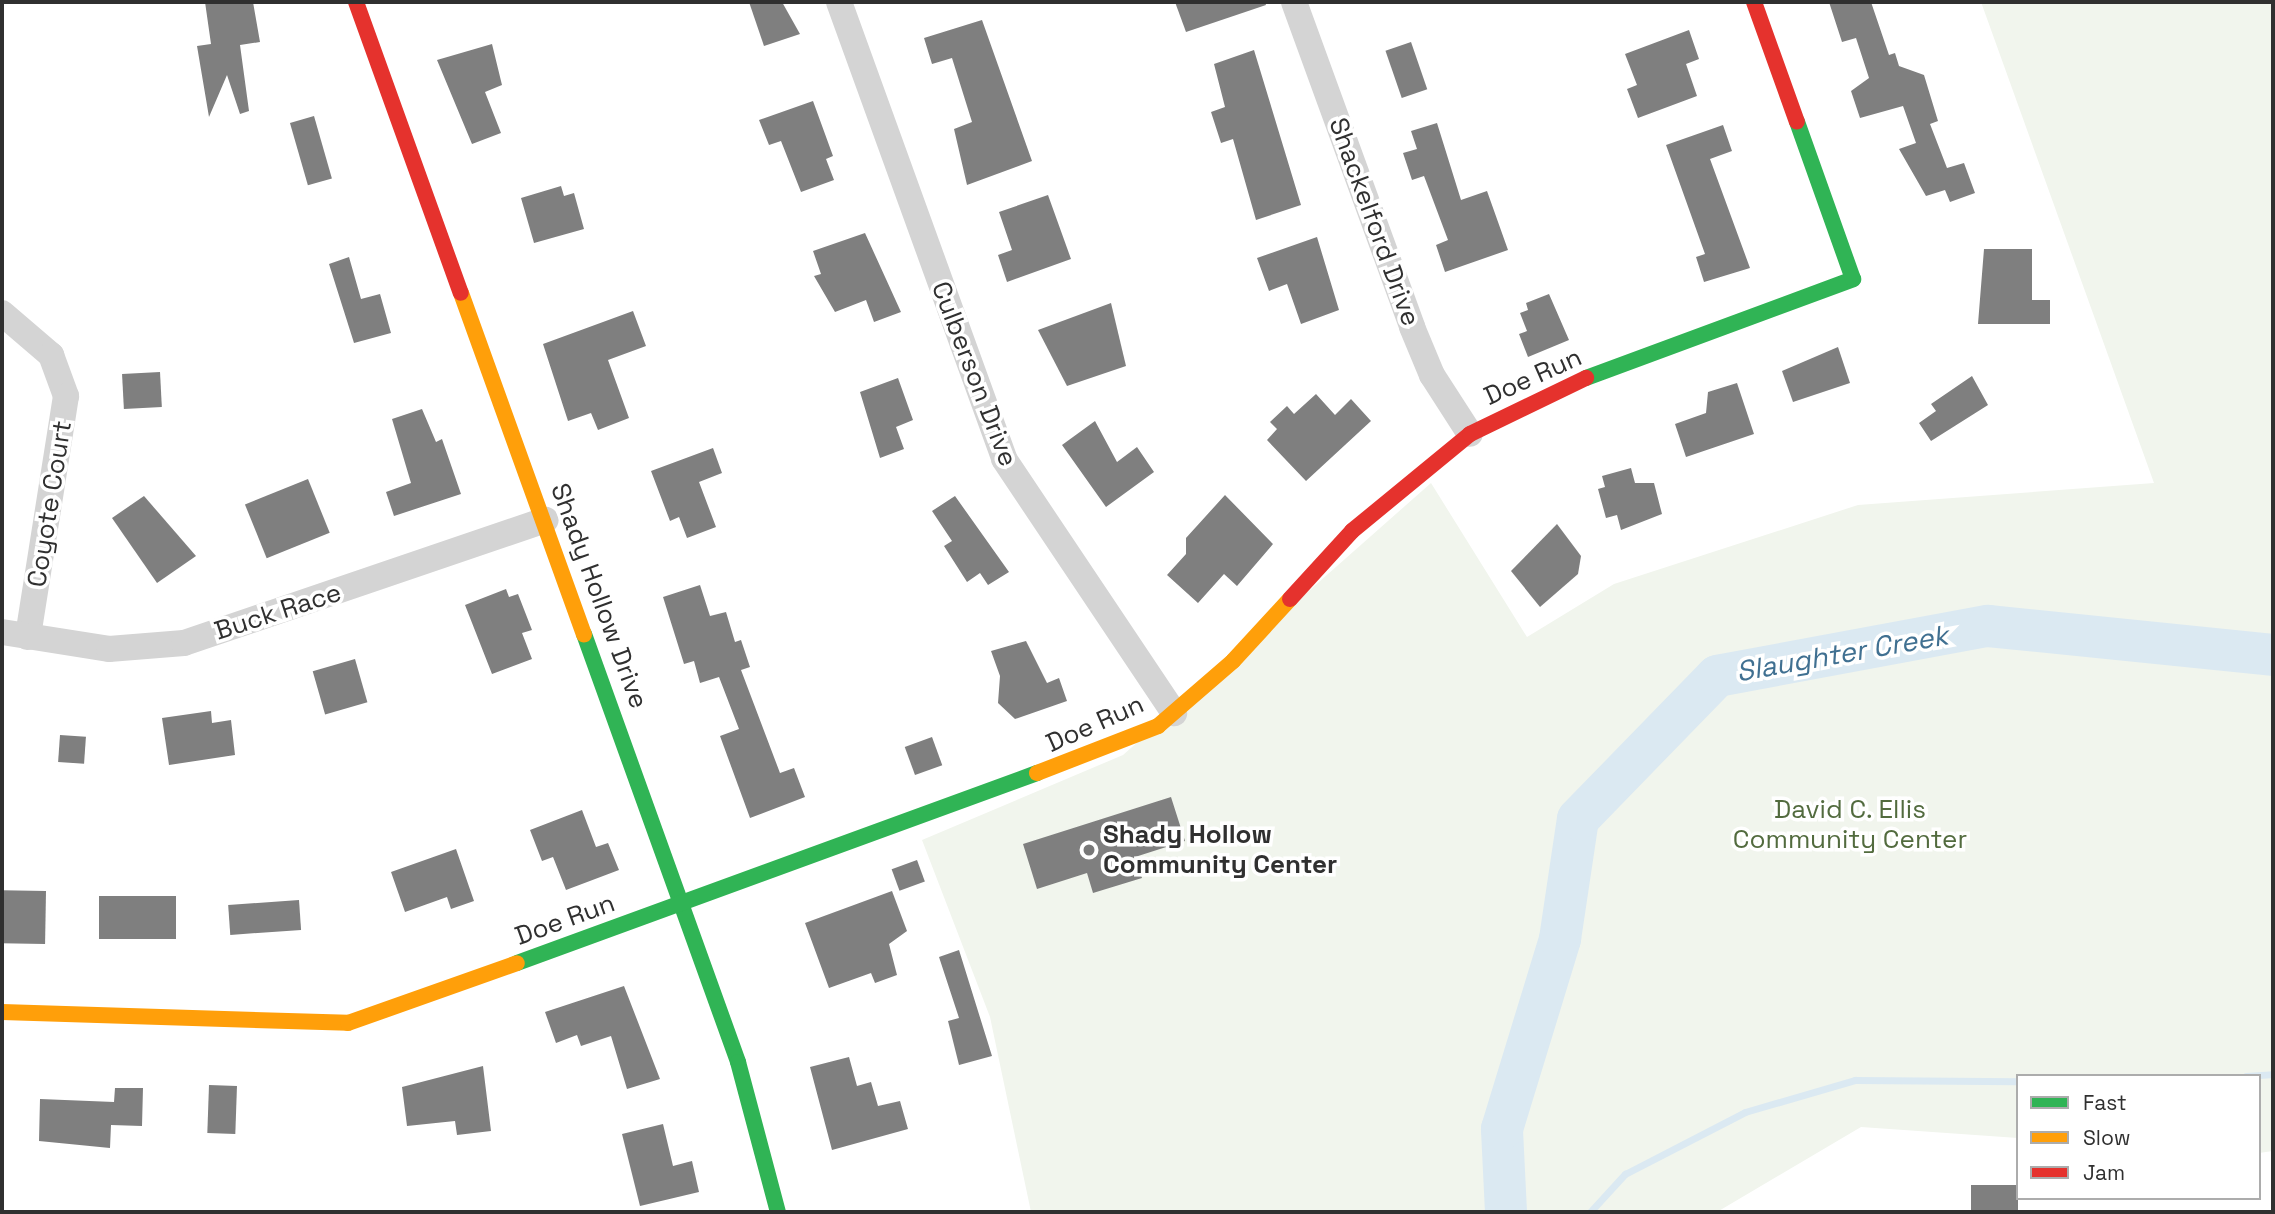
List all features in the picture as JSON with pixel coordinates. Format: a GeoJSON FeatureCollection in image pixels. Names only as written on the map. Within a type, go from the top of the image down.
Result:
{"type":"FeatureCollection","features":[{"type":"Feature","properties":{"kind":"street","name":"Shady Hollow Drive"},"geometry":{"type":"LineString","coordinates":[[356,2],[546,520],[738,1062],[778,1212]]}},
{"type":"Feature","properties":{"kind":"street","name":"Culberson Drive"},"geometry":{"type":"LineString","coordinates":[[839,2],[1004,459],[1174,713]]}},
{"type":"Feature","properties":{"kind":"street","name":"Shackelford Drive"},"geometry":{"type":"LineString","coordinates":[[1294,2],[1412,327],[1432,375],[1470,434]]}},
{"type":"Feature","properties":{"kind":"street","name":"Doe Run"},"geometry":{"type":"LineString","coordinates":[[2,1012],[348,1023],[1067,765],[1140,736],[1174,713],[1233,661],[1352,531],[1470,434],[1549,392],[1853,279],[1754,2]]}},
{"type":"Feature","properties":{"kind":"street","name":"Coyote Court"},"geometry":{"type":"LineString","coordinates":[[2,313],[51,355],[66,396],[28,637]]}},
{"type":"Feature","properties":{"kind":"street","name":"Buck Race"},"geometry":{"type":"LineString","coordinates":[[2,632],[108,649],[184,643],[546,520]]}},
{"type":"Feature","properties":{"kind":"green space","name":"David C. Ellis Community Center"},"geometry":{"type":"Polygon","coordinates":[[[1981,2],[2273,2],[2273,1151],[2261,1153],[2261,1074],[2016,1074],[2016,1138],[1861,1127],[1717,1212],[1031,1212],[990,1017],[922,840],[1123,755],[1431,483],[1527,637],[1614,584],[1858,505],[2154,483],[1981,2]]]}},
{"type":"Feature","properties":{"kind":"building"},"geometry":{"type":"Polygon","coordinates":[[[205,2],[253,2],[260,42],[240,45],[249,111],[240,114],[227,75],[209,117],[197,46],[211,44],[205,2]]]}},
{"type":"Feature","properties":{"kind":"building"},"geometry":{"type":"Polygon","coordinates":[[[749,2],[782,2],[800,34],[764,46],[749,2]]]}},
{"type":"Feature","properties":{"kind":"building"},"geometry":{"type":"Polygon","coordinates":[[[1175,2],[1265,2],[1266,5],[1186,32],[1175,2]]]}},
{"type":"Feature","properties":{"kind":"building"},"geometry":{"type":"Polygon","coordinates":[[[1829,2],[1871,2],[1889,55],[1895,53],[1899,66],[1924,75],[1938,121],[1930,124],[1947,168],[1964,163],[1975,193],[1950,202],[1945,190],[1926,196],[1899,149],[1916,143],[1903,106],[1860,118],[1851,91],[1869,78],[1856,38],[1842,42],[1829,2]]]}},
{"type":"Feature","properties":{"kind":"building"},"geometry":{"type":"Polygon","coordinates":[[[982,20],[1032,161],[967,185],[954,129],[972,122],[952,58],[932,64],[924,38],[982,20]]]}},
{"type":"Feature","properties":{"kind":"building"},"geometry":{"type":"Polygon","coordinates":[[[1689,30],[1699,59],[1686,64],[1697,96],[1638,118],[1627,89],[1637,85],[1625,54],[1689,30]]]}},
{"type":"Feature","properties":{"kind":"building"},"geometry":{"type":"Polygon","coordinates":[[[1411,42],[1427,89],[1402,98],[1385,51],[1411,42]]]}},
{"type":"Feature","properties":{"kind":"building"},"geometry":{"type":"Polygon","coordinates":[[[492,44],[502,85],[485,92],[501,133],[472,144],[437,60],[492,44]]]}},
{"type":"Feature","properties":{"kind":"building"},"geometry":{"type":"Polygon","coordinates":[[[1254,50],[1301,205],[1256,220],[1233,139],[1221,143],[1211,112],[1225,107],[1214,64],[1254,50]]]}},
{"type":"Feature","properties":{"kind":"building"},"geometry":{"type":"Polygon","coordinates":[[[813,101],[833,156],[826,159],[834,180],[801,192],[781,141],[769,145],[759,120],[813,101]]]}},
{"type":"Feature","properties":{"kind":"building"},"geometry":{"type":"Polygon","coordinates":[[[314,116],[332,178],[308,185],[290,123],[314,116]]]}},
{"type":"Feature","properties":{"kind":"building"},"geometry":{"type":"Polygon","coordinates":[[[1437,123],[1461,200],[1487,191],[1508,250],[1445,272],[1436,245],[1448,240],[1424,176],[1412,180],[1403,153],[1417,149],[1411,131],[1437,123]]]}},
{"type":"Feature","properties":{"kind":"building"},"geometry":{"type":"Polygon","coordinates":[[[1723,125],[1732,151],[1710,159],[1750,268],[1704,282],[1696,257],[1705,254],[1666,145],[1723,125]]]}},
{"type":"Feature","properties":{"kind":"building"},"geometry":{"type":"Polygon","coordinates":[[[561,186],[564,196],[574,193],[584,229],[534,243],[521,198],[561,186]]]}},
{"type":"Feature","properties":{"kind":"building"},"geometry":{"type":"Polygon","coordinates":[[[1048,195],[1071,259],[1007,282],[998,255],[1012,250],[999,212],[1048,195]]]}},
{"type":"Feature","properties":{"kind":"building"},"geometry":{"type":"Polygon","coordinates":[[[865,233],[901,312],[874,322],[866,300],[835,312],[814,276],[821,274],[813,251],[865,233]]]}},
{"type":"Feature","properties":{"kind":"building"},"geometry":{"type":"Polygon","coordinates":[[[1317,237],[1339,310],[1301,324],[1287,284],[1269,291],[1257,258],[1317,237]]]}},
{"type":"Feature","properties":{"kind":"building"},"geometry":{"type":"Polygon","coordinates":[[[1984,249],[2032,249],[2032,300],[2050,300],[2050,324],[1978,324],[1984,249]]]}},
{"type":"Feature","properties":{"kind":"building"},"geometry":{"type":"Polygon","coordinates":[[[349,257],[361,299],[380,294],[391,333],[354,343],[329,264],[349,257]]]}},
{"type":"Feature","properties":{"kind":"building"},"geometry":{"type":"Polygon","coordinates":[[[1549,294],[1569,340],[1528,357],[1519,334],[1527,331],[1520,313],[1528,310],[1526,303],[1549,294]]]}},
{"type":"Feature","properties":{"kind":"building"},"geometry":{"type":"Polygon","coordinates":[[[1111,303],[1126,366],[1067,386],[1038,330],[1111,303]]]}},
{"type":"Feature","properties":{"kind":"building"},"geometry":{"type":"Polygon","coordinates":[[[633,311],[646,346],[608,360],[629,418],[598,430],[591,413],[568,421],[543,344],[633,311]]]}},
{"type":"Feature","properties":{"kind":"building"},"geometry":{"type":"Polygon","coordinates":[[[1838,347],[1850,383],[1793,402],[1782,371],[1838,347]]]}},
{"type":"Feature","properties":{"kind":"building"},"geometry":{"type":"Polygon","coordinates":[[[160,372],[162,407],[124,409],[122,374],[160,372]]]}},
{"type":"Feature","properties":{"kind":"building"},"geometry":{"type":"Polygon","coordinates":[[[1972,376],[1988,405],[1931,441],[1919,423],[1936,411],[1931,404],[1972,376]]]}},
{"type":"Feature","properties":{"kind":"building"},"geometry":{"type":"Polygon","coordinates":[[[898,378],[913,420],[896,427],[904,449],[880,458],[860,392],[898,378]]]}},
{"type":"Feature","properties":{"kind":"building"},"geometry":{"type":"Polygon","coordinates":[[[1737,383],[1754,434],[1686,457],[1675,424],[1706,413],[1708,392],[1737,383]]]}},
{"type":"Feature","properties":{"kind":"building"},"geometry":{"type":"Polygon","coordinates":[[[1316,394],[1335,415],[1351,399],[1371,421],[1306,481],[1267,440],[1277,429],[1270,422],[1287,406],[1294,414],[1316,394]]]}},
{"type":"Feature","properties":{"kind":"building"},"geometry":{"type":"Polygon","coordinates":[[[422,409],[436,442],[442,439],[461,494],[394,516],[386,492],[411,483],[392,419],[422,409]]]}},
{"type":"Feature","properties":{"kind":"building"},"geometry":{"type":"Polygon","coordinates":[[[1095,421],[1117,462],[1137,447],[1154,472],[1106,507],[1062,445],[1095,421]]]}},
{"type":"Feature","properties":{"kind":"building"},"geometry":{"type":"Polygon","coordinates":[[[713,448],[722,473],[699,482],[716,527],[687,538],[679,517],[670,521],[651,471],[713,448]]]}},
{"type":"Feature","properties":{"kind":"building"},"geometry":{"type":"Polygon","coordinates":[[[1631,468],[1635,483],[1654,483],[1662,514],[1621,530],[1617,515],[1606,518],[1598,489],[1605,487],[1602,476],[1631,468]]]}},
{"type":"Feature","properties":{"kind":"building"},"geometry":{"type":"Polygon","coordinates":[[[308,479],[330,533],[267,558],[245,504],[308,479]]]}},
{"type":"Feature","properties":{"kind":"building"},"geometry":{"type":"Polygon","coordinates":[[[1225,495],[1273,544],[1237,586],[1224,574],[1198,603],[1167,575],[1186,554],[1186,538],[1225,495]]]}},
{"type":"Feature","properties":{"kind":"building"},"geometry":{"type":"Polygon","coordinates":[[[144,496],[196,556],[157,583],[112,518],[144,496]]]}},
{"type":"Feature","properties":{"kind":"building"},"geometry":{"type":"Polygon","coordinates":[[[955,496],[1009,572],[988,585],[980,573],[967,582],[944,546],[952,541],[932,511],[955,496]]]}},
{"type":"Feature","properties":{"kind":"building"},"geometry":{"type":"Polygon","coordinates":[[[1557,524],[1581,556],[1578,574],[1540,607],[1511,571],[1557,524]]]}},
{"type":"Feature","properties":{"kind":"building"},"geometry":{"type":"Polygon","coordinates":[[[700,585],[710,616],[726,612],[735,642],[741,640],[750,667],[741,670],[780,773],[794,768],[805,797],[750,818],[720,736],[739,729],[719,677],[700,683],[694,661],[684,664],[663,597],[700,585]]]}},
{"type":"Feature","properties":{"kind":"building"},"geometry":{"type":"Polygon","coordinates":[[[506,589],[509,597],[518,594],[532,630],[522,633],[532,659],[492,674],[465,605],[506,589]]]}},
{"type":"Feature","properties":{"kind":"building"},"geometry":{"type":"Polygon","coordinates":[[[1026,641],[1047,683],[1059,678],[1067,701],[1015,719],[998,703],[1000,676],[991,651],[1026,641]]]}},
{"type":"Feature","properties":{"kind":"building"},"geometry":{"type":"Polygon","coordinates":[[[355,659],[367,702],[325,714],[313,671],[355,659]]]}},
{"type":"Feature","properties":{"kind":"building"},"geometry":{"type":"Polygon","coordinates":[[[211,711],[212,723],[231,720],[235,755],[169,765],[162,718],[211,711]]]}},
{"type":"Feature","properties":{"kind":"building"},"geometry":{"type":"Polygon","coordinates":[[[60,735],[86,737],[84,764],[58,762],[60,735]]]}},
{"type":"Feature","properties":{"kind":"building"},"geometry":{"type":"Polygon","coordinates":[[[932,737],[942,765],[915,775],[905,747],[932,737]]]}},
{"type":"Feature","properties":{"kind":"building","name":"Shady Hollow Community Center"},"geometry":{"type":"Polygon","coordinates":[[[1171,797],[1185,841],[1135,857],[1142,878],[1093,893],[1087,873],[1037,889],[1023,844],[1171,797]]]}},
{"type":"Feature","properties":{"kind":"building"},"geometry":{"type":"Polygon","coordinates":[[[582,810],[596,847],[608,843],[619,870],[566,890],[553,857],[542,861],[530,830],[582,810]]]}},
{"type":"Feature","properties":{"kind":"building"},"geometry":{"type":"Polygon","coordinates":[[[456,849],[474,901],[451,909],[447,897],[405,912],[391,872],[456,849]]]}},
{"type":"Feature","properties":{"kind":"building"},"geometry":{"type":"Polygon","coordinates":[[[917,860],[925,882],[899,891],[892,869],[917,860]]]}},
{"type":"Feature","properties":{"kind":"building"},"geometry":{"type":"Polygon","coordinates":[[[2,890],[46,891],[45,944],[2,943],[2,890]]]}},
{"type":"Feature","properties":{"kind":"building"},"geometry":{"type":"Polygon","coordinates":[[[892,891],[907,931],[889,944],[897,975],[875,983],[871,973],[829,988],[805,923],[892,891]]]}},
{"type":"Feature","properties":{"kind":"building"},"geometry":{"type":"Polygon","coordinates":[[[99,896],[176,896],[176,939],[99,939],[99,896]]]}},
{"type":"Feature","properties":{"kind":"building"},"geometry":{"type":"Polygon","coordinates":[[[299,900],[301,930],[230,935],[228,905],[299,900]]]}},
{"type":"Feature","properties":{"kind":"building"},"geometry":{"type":"Polygon","coordinates":[[[959,950],[992,1056],[959,1065],[948,1021],[959,1018],[939,957],[959,950]]]}},
{"type":"Feature","properties":{"kind":"building"},"geometry":{"type":"Polygon","coordinates":[[[624,986],[660,1079],[627,1089],[611,1036],[581,1046],[577,1035],[556,1043],[545,1012],[624,986]]]}},
{"type":"Feature","properties":{"kind":"building"},"geometry":{"type":"Polygon","coordinates":[[[849,1057],[857,1086],[871,1082],[878,1106],[900,1101],[908,1129],[832,1150],[810,1067],[849,1057]]]}},
{"type":"Feature","properties":{"kind":"building"},"geometry":{"type":"Polygon","coordinates":[[[483,1066],[491,1131],[457,1135],[455,1121],[407,1126],[402,1087],[483,1066]]]}},
{"type":"Feature","properties":{"kind":"building"},"geometry":{"type":"Polygon","coordinates":[[[209,1085],[237,1086],[235,1134],[207,1133],[209,1085]]]}},
{"type":"Feature","properties":{"kind":"building"},"geometry":{"type":"Polygon","coordinates":[[[115,1088],[143,1088],[142,1126],[111,1125],[110,1148],[39,1141],[40,1099],[114,1102],[115,1088]]]}},
{"type":"Feature","properties":{"kind":"building"},"geometry":{"type":"Polygon","coordinates":[[[663,1124],[673,1166],[692,1161],[699,1192],[640,1206],[622,1134],[663,1124]]]}},
{"type":"Feature","properties":{"kind":"building"},"geometry":{"type":"Polygon","coordinates":[[[1971,1185],[2016,1185],[2018,1212],[1971,1212],[1971,1185]]]}},
{"type":"Feature","properties":{"kind":"waterway","name":"Slaughter Creek"},"geometry":{"type":"LineString","coordinates":[[1506,1212],[1502,1129],[1560,939],[1578,819],[1717,676],[1988,626],[2273,655]]}},
{"type":"Feature","properties":{"kind":"waterway"},"geometry":{"type":"LineString","coordinates":[[2261,1075],[2273,1074]]}},
{"type":"Feature","properties":{"kind":"waterway"},"geometry":{"type":"LineString","coordinates":[[1590,1212],[1625,1174],[1745,1112],[1855,1080],[2016,1081]]}},
{"type":"Feature","properties":{"kind":"traffic: fast"},"geometry":{"type":"LineString","coordinates":[[1586,378],[1853,279],[1797,122]]}},
{"type":"Feature","properties":{"kind":"traffic: fast"},"geometry":{"type":"LineString","coordinates":[[584,634],[738,1062],[778,1212]]}},
{"type":"Feature","properties":{"kind":"traffic: fast"},"geometry":{"type":"LineString","coordinates":[[517,963],[1037,773]]}},
{"type":"Feature","properties":{"kind":"traffic: slow"},"geometry":{"type":"LineString","coordinates":[[461,293],[584,634]]}},
{"type":"Feature","properties":{"kind":"traffic: slow"},"geometry":{"type":"LineString","coordinates":[[1037,773],[1158,726],[1233,661],[1290,599]]}},
{"type":"Feature","properties":{"kind":"traffic: slow"},"geometry":{"type":"LineString","coordinates":[[2,1012],[348,1023],[517,963]]}},
{"type":"Feature","properties":{"kind":"traffic: jam"},"geometry":{"type":"LineString","coordinates":[[356,2],[461,293]]}},
{"type":"Feature","properties":{"kind":"traffic: jam"},"geometry":{"type":"LineString","coordinates":[[1754,2],[1797,122]]}},
{"type":"Feature","properties":{"kind":"traffic: jam"},"geometry":{"type":"LineString","coordinates":[[1290,599],[1352,531],[1470,434],[1586,378]]}},
{"type":"Feature","properties":{"kind":"place","name":"Shady Hollow Community Center"},"geometry":{"type":"Point","coordinates":[1089,850]}}]}
